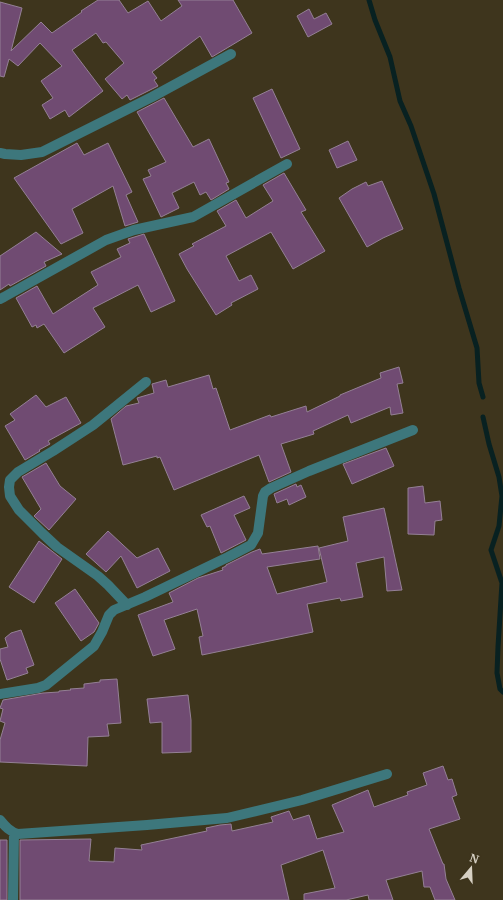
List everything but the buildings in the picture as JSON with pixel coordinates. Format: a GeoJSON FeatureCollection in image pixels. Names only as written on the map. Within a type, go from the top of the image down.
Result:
{"type":"FeatureCollection","features":[{"type":"Feature","properties":{"kind":"street"},"geometry":{"type":"LineString","coordinates":[[0,153],[21,155],[42,152],[152,97],[231,54]]}},
{"type":"Feature","properties":{"kind":"street"},"geometry":{"type":"LineString","coordinates":[[0,299],[106,240],[134,230],[193,217],[287,164]]}},
{"type":"Feature","properties":{"kind":"street"},"geometry":{"type":"LineString","coordinates":[[10,496],[10,480],[18,472],[93,425],[146,382]]}},
{"type":"Feature","properties":{"kind":"street"},"geometry":{"type":"LineString","coordinates":[[0,694],[38,688],[46,685],[94,646],[109,615],[114,610],[221,561],[251,545],[258,533],[263,496],[271,488],[309,471],[412,430]]}},
{"type":"Feature","properties":{"kind":"street"},"geometry":{"type":"LineString","coordinates":[[0,486],[10,496],[19,510],[57,547],[108,584],[127,604]]}},
{"type":"Feature","properties":{"kind":"street"},"geometry":{"type":"LineString","coordinates":[[0,820],[7,828],[18,834],[49,833],[227,818],[302,800],[387,774]]}},
{"type":"Feature","properties":{"kind":"street"},"geometry":{"type":"LineString","coordinates":[[13,900],[14,833]]}},
{"type":"Feature","properties":{"kind":"waterway"},"geometry":{"type":"LineString","coordinates":[[369,0],[375,20],[390,57],[400,101],[411,126],[434,194],[459,288],[477,348],[479,383],[483,397]]}},
{"type":"Feature","properties":{"kind":"waterway"},"geometry":{"type":"LineString","coordinates":[[483,417],[499,477],[502,496],[499,526],[491,550],[502,583],[497,673],[500,689],[503,692]]}}]}
